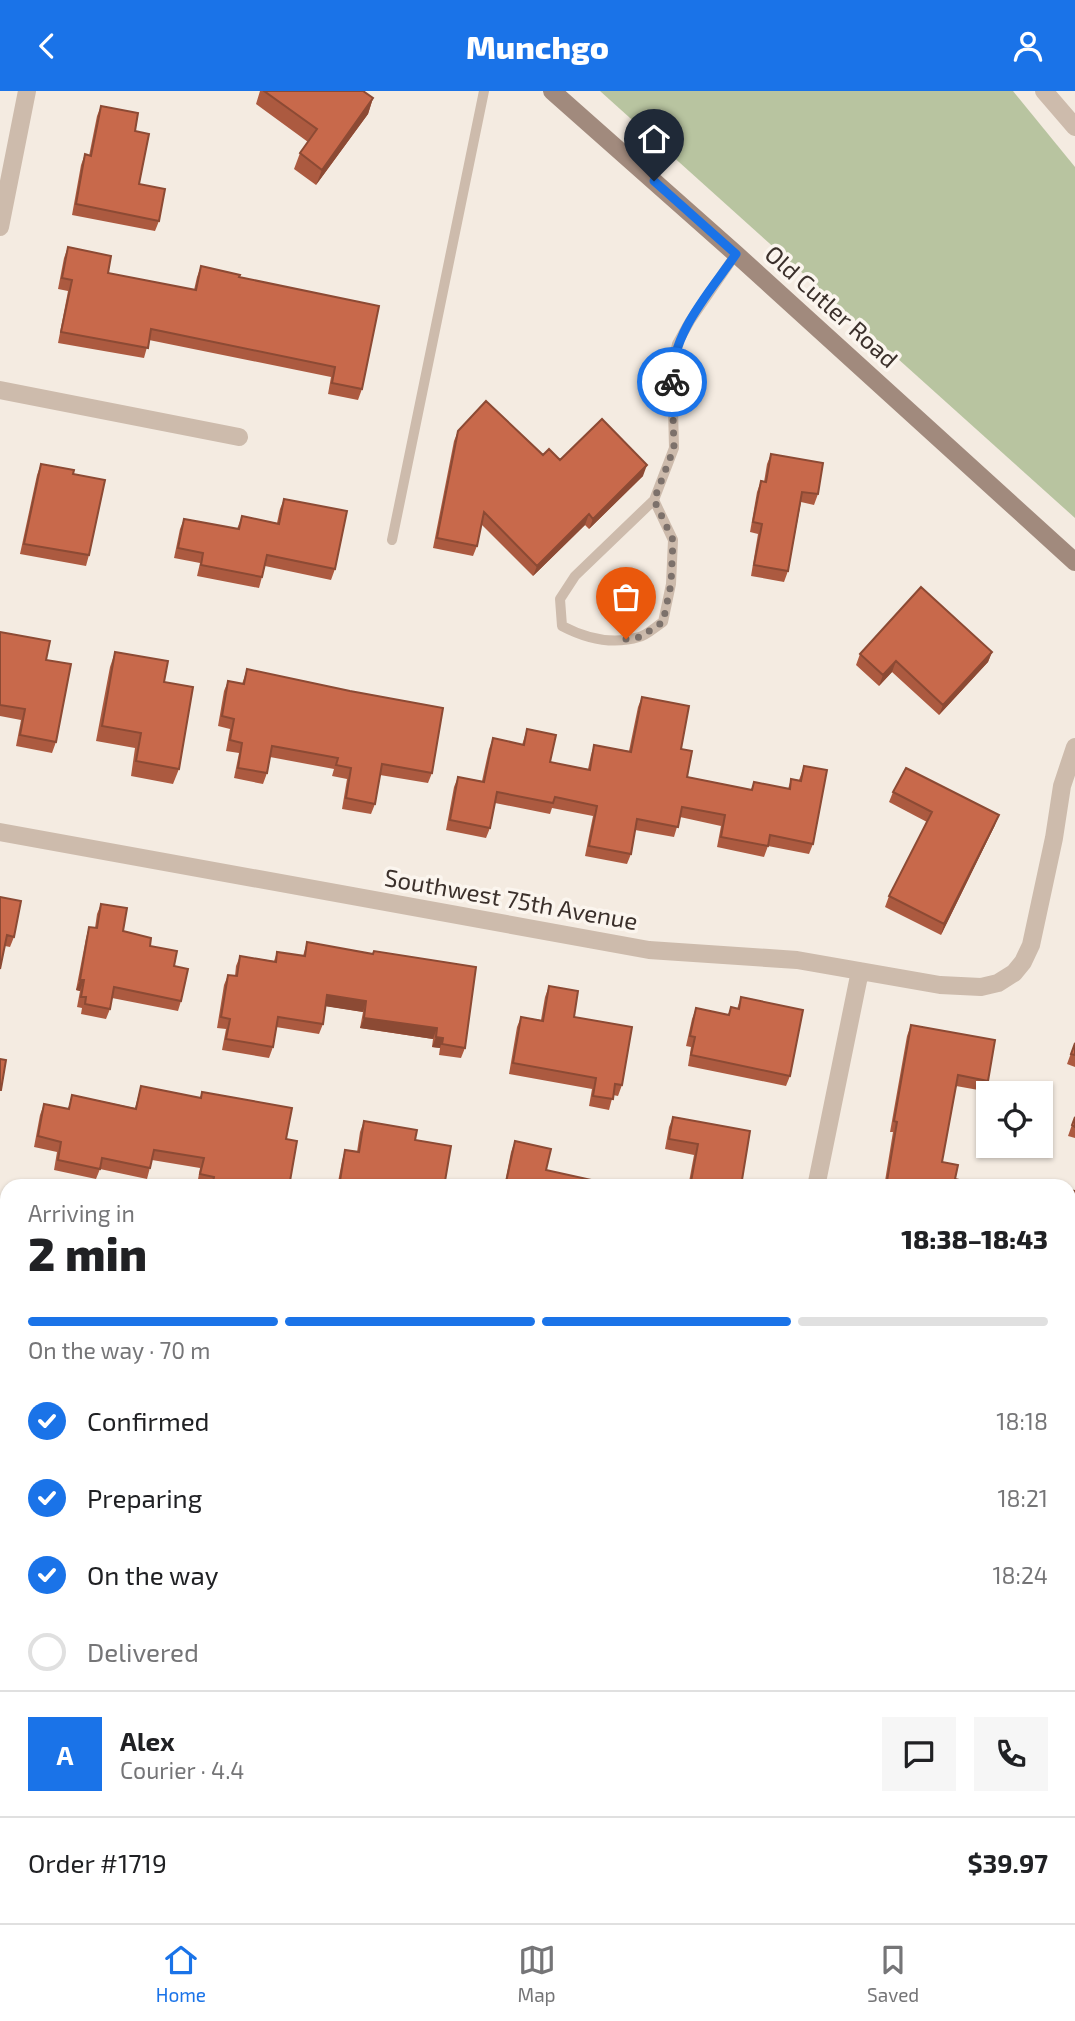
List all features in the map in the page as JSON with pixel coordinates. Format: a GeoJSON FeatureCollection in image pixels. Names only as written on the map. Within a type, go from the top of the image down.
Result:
{"type":"FeatureCollection","features":[{"type":"Feature","properties":{"kind":"main road","name":"Old Cutler Road"},"geometry":{"type":"LineString","coordinates":[[552,91],[1075,562]]}},
{"type":"Feature","properties":{"kind":"street"},"geometry":{"type":"LineString","coordinates":[[1,220],[27,91]]}},
{"type":"Feature","properties":{"kind":"street"},"geometry":{"type":"LineString","coordinates":[[1044,91],[1075,127]]}},
{"type":"Feature","properties":{"kind":"street"},"geometry":{"type":"LineString","coordinates":[[0,390],[239,437]]}},
{"type":"Feature","properties":{"kind":"street","name":"Southwest 75th Avenue"},"geometry":{"type":"LineString","coordinates":[[0,832],[649,950],[762,956],[960,988],[981,987],[998,983],[1014,973],[1031,945],[1062,786],[1075,747]]}},
{"type":"Feature","properties":{"kind":"street"},"geometry":{"type":"LineString","coordinates":[[818,1179],[860,971]]}},
{"type":"Feature","properties":{"kind":"lane"},"geometry":{"type":"LineString","coordinates":[[392,540],[484,91]]}},
{"type":"Feature","properties":{"kind":"lane"},"geometry":{"type":"LineString","coordinates":[[654,500],[673,540],[671,584],[663,622],[640,637],[611,641],[580,636],[562,626],[560,599],[575,576],[654,500],[674,448],[672,367],[677,344],[736,254]]}},
{"type":"Feature","properties":{"kind":"green space"},"geometry":{"type":"Polygon","coordinates":[[[600,91],[1013,91],[1075,167],[1075,518],[600,91]]]}},
{"type":"Feature","properties":{"kind":"building"},"geometry":{"type":"Polygon","coordinates":[[[264,91],[363,91],[373,98],[322,170],[300,153],[317,129],[264,91]]]}},
{"type":"Feature","properties":{"kind":"building"},"geometry":{"type":"Polygon","coordinates":[[[101,106],[138,113],[135,131],[149,134],[139,184],[165,189],[159,221],[76,204],[85,154],[91,156],[101,106]]]}},
{"type":"Feature","properties":{"kind":"building"},"geometry":{"type":"Polygon","coordinates":[[[68,247],[111,256],[108,273],[196,290],[201,266],[240,275],[239,277],[379,306],[362,389],[332,383],[335,367],[151,329],[148,348],[61,332],[72,280],[62,278],[68,247]]]}},
{"type":"Feature","properties":{"kind":"building"},"geometry":{"type":"Polygon","coordinates":[[[486,401],[543,455],[549,449],[560,460],[602,419],[647,465],[593,519],[589,514],[537,566],[484,512],[477,546],[437,538],[458,431],[486,401]]]}},
{"type":"Feature","properties":{"kind":"building"},"geometry":{"type":"Polygon","coordinates":[[[771,454],[823,463],[818,494],[802,492],[788,571],[754,565],[762,524],[753,522],[761,481],[766,482],[771,454]]]}},
{"type":"Feature","properties":{"kind":"building"},"geometry":{"type":"Polygon","coordinates":[[[41,464],[74,470],[73,474],[105,480],[89,555],[24,544],[41,464]]]}},
{"type":"Feature","properties":{"kind":"building"},"geometry":{"type":"Polygon","coordinates":[[[284,499],[347,511],[335,569],[267,555],[262,577],[201,565],[203,553],[178,548],[184,519],[239,529],[242,516],[279,524],[284,499]]]}},
{"type":"Feature","properties":{"kind":"building"},"geometry":{"type":"Polygon","coordinates":[[[921,587],[992,652],[943,705],[896,661],[883,675],[860,654],[921,587]]]}},
{"type":"Feature","properties":{"kind":"building"},"geometry":{"type":"Polygon","coordinates":[[[0,632],[50,641],[46,660],[71,664],[56,742],[20,735],[25,709],[0,705],[0,632]]]}},
{"type":"Feature","properties":{"kind":"building"},"geometry":{"type":"Polygon","coordinates":[[[115,652],[168,661],[164,682],[193,687],[179,769],[136,761],[141,733],[102,726],[115,652]]]}},
{"type":"Feature","properties":{"kind":"building"},"geometry":{"type":"Polygon","coordinates":[[[247,669],[443,708],[432,773],[382,764],[375,804],[346,798],[351,768],[336,765],[338,758],[272,746],[267,773],[238,768],[242,743],[230,740],[234,719],[222,716],[228,681],[244,684],[247,669]]]}},
{"type":"Feature","properties":{"kind":"building"},"geometry":{"type":"Polygon","coordinates":[[[642,697],[689,706],[681,749],[692,751],[687,777],[752,790],[754,782],[790,789],[791,779],[801,781],[804,766],[827,770],[813,844],[770,835],[768,846],[721,837],[725,815],[682,807],[678,827],[637,819],[631,854],[589,846],[597,806],[555,797],[553,803],[497,792],[490,828],[450,820],[458,777],[484,782],[493,738],[524,745],[527,729],[556,735],[550,762],[590,770],[594,745],[631,752],[642,697]]]}},
{"type":"Feature","properties":{"kind":"building"},"geometry":{"type":"Polygon","coordinates":[[[906,768],[999,815],[944,924],[889,896],[932,812],[893,792],[906,768]]]}},
{"type":"Feature","properties":{"kind":"building"},"geometry":{"type":"Polygon","coordinates":[[[0,897],[21,901],[14,937],[7,935],[0,969],[0,897]]]}},
{"type":"Feature","properties":{"kind":"building"},"geometry":{"type":"Polygon","coordinates":[[[101,904],[127,908],[123,931],[151,938],[150,946],[177,951],[174,966],[188,969],[181,1001],[114,987],[110,1009],[85,1004],[86,997],[81,997],[84,980],[80,980],[89,927],[97,928],[101,904]]]}},
{"type":"Feature","properties":{"kind":"building"},"geometry":{"type":"Polygon","coordinates":[[[307,942],[373,954],[374,951],[476,967],[465,1048],[442,1044],[443,1038],[436,1037],[437,1028],[364,1018],[366,1001],[327,995],[323,1024],[278,1017],[273,1047],[226,1039],[230,1019],[221,1017],[228,975],[237,976],[240,956],[276,962],[277,952],[305,956],[307,942]]]}},
{"type":"Feature","properties":{"kind":"building"},"geometry":{"type":"Polygon","coordinates":[[[549,986],[578,991],[574,1017],[632,1027],[622,1085],[615,1084],[613,1099],[593,1096],[596,1078],[513,1063],[521,1017],[543,1021],[549,986]]]}},
{"type":"Feature","properties":{"kind":"building"},"geometry":{"type":"Polygon","coordinates":[[[741,997],[803,1010],[790,1076],[691,1055],[695,1037],[690,1036],[696,1008],[729,1015],[731,1007],[739,1009],[741,997]]]}},
{"type":"Feature","properties":{"kind":"building"},"geometry":{"type":"Polygon","coordinates":[[[911,1025],[995,1040],[988,1081],[958,1075],[942,1162],[958,1165],[955,1179],[887,1179],[897,1122],[894,1121],[911,1025]]]}},
{"type":"Feature","properties":{"kind":"building"},"geometry":{"type":"Polygon","coordinates":[[[0,1059],[6,1060],[1,1090],[0,1090],[0,1059]]]}},
{"type":"Feature","properties":{"kind":"building"},"geometry":{"type":"Polygon","coordinates":[[[141,1086],[201,1098],[202,1092],[292,1108],[286,1139],[297,1141],[290,1179],[214,1179],[200,1174],[204,1158],[154,1150],[150,1168],[102,1158],[100,1169],[58,1160],[61,1142],[38,1136],[44,1104],[69,1109],[72,1095],[136,1109],[141,1086]]]}},
{"type":"Feature","properties":{"kind":"building"},"geometry":{"type":"Polygon","coordinates":[[[673,1117],[750,1131],[742,1179],[691,1179],[698,1144],[669,1139],[673,1117]]]}},
{"type":"Feature","properties":{"kind":"building"},"geometry":{"type":"Polygon","coordinates":[[[364,1121],[417,1130],[415,1140],[451,1146],[445,1179],[340,1179],[345,1150],[359,1152],[364,1121]]]}},
{"type":"Feature","properties":{"kind":"building"},"geometry":{"type":"Polygon","coordinates":[[[515,1141],[551,1149],[546,1170],[587,1179],[507,1179],[515,1141]]]}},
{"type":"Feature","properties":{"kind":"way so far"},"geometry":{"type":"LineString","coordinates":[[626,639],[640,637],[663,622],[671,584],[673,540],[654,500],[674,448],[672,382]]}},
{"type":"Feature","properties":{"kind":"route"},"geometry":{"type":"LineString","coordinates":[[654,181],[736,254],[677,344],[672,382]]}}]}
